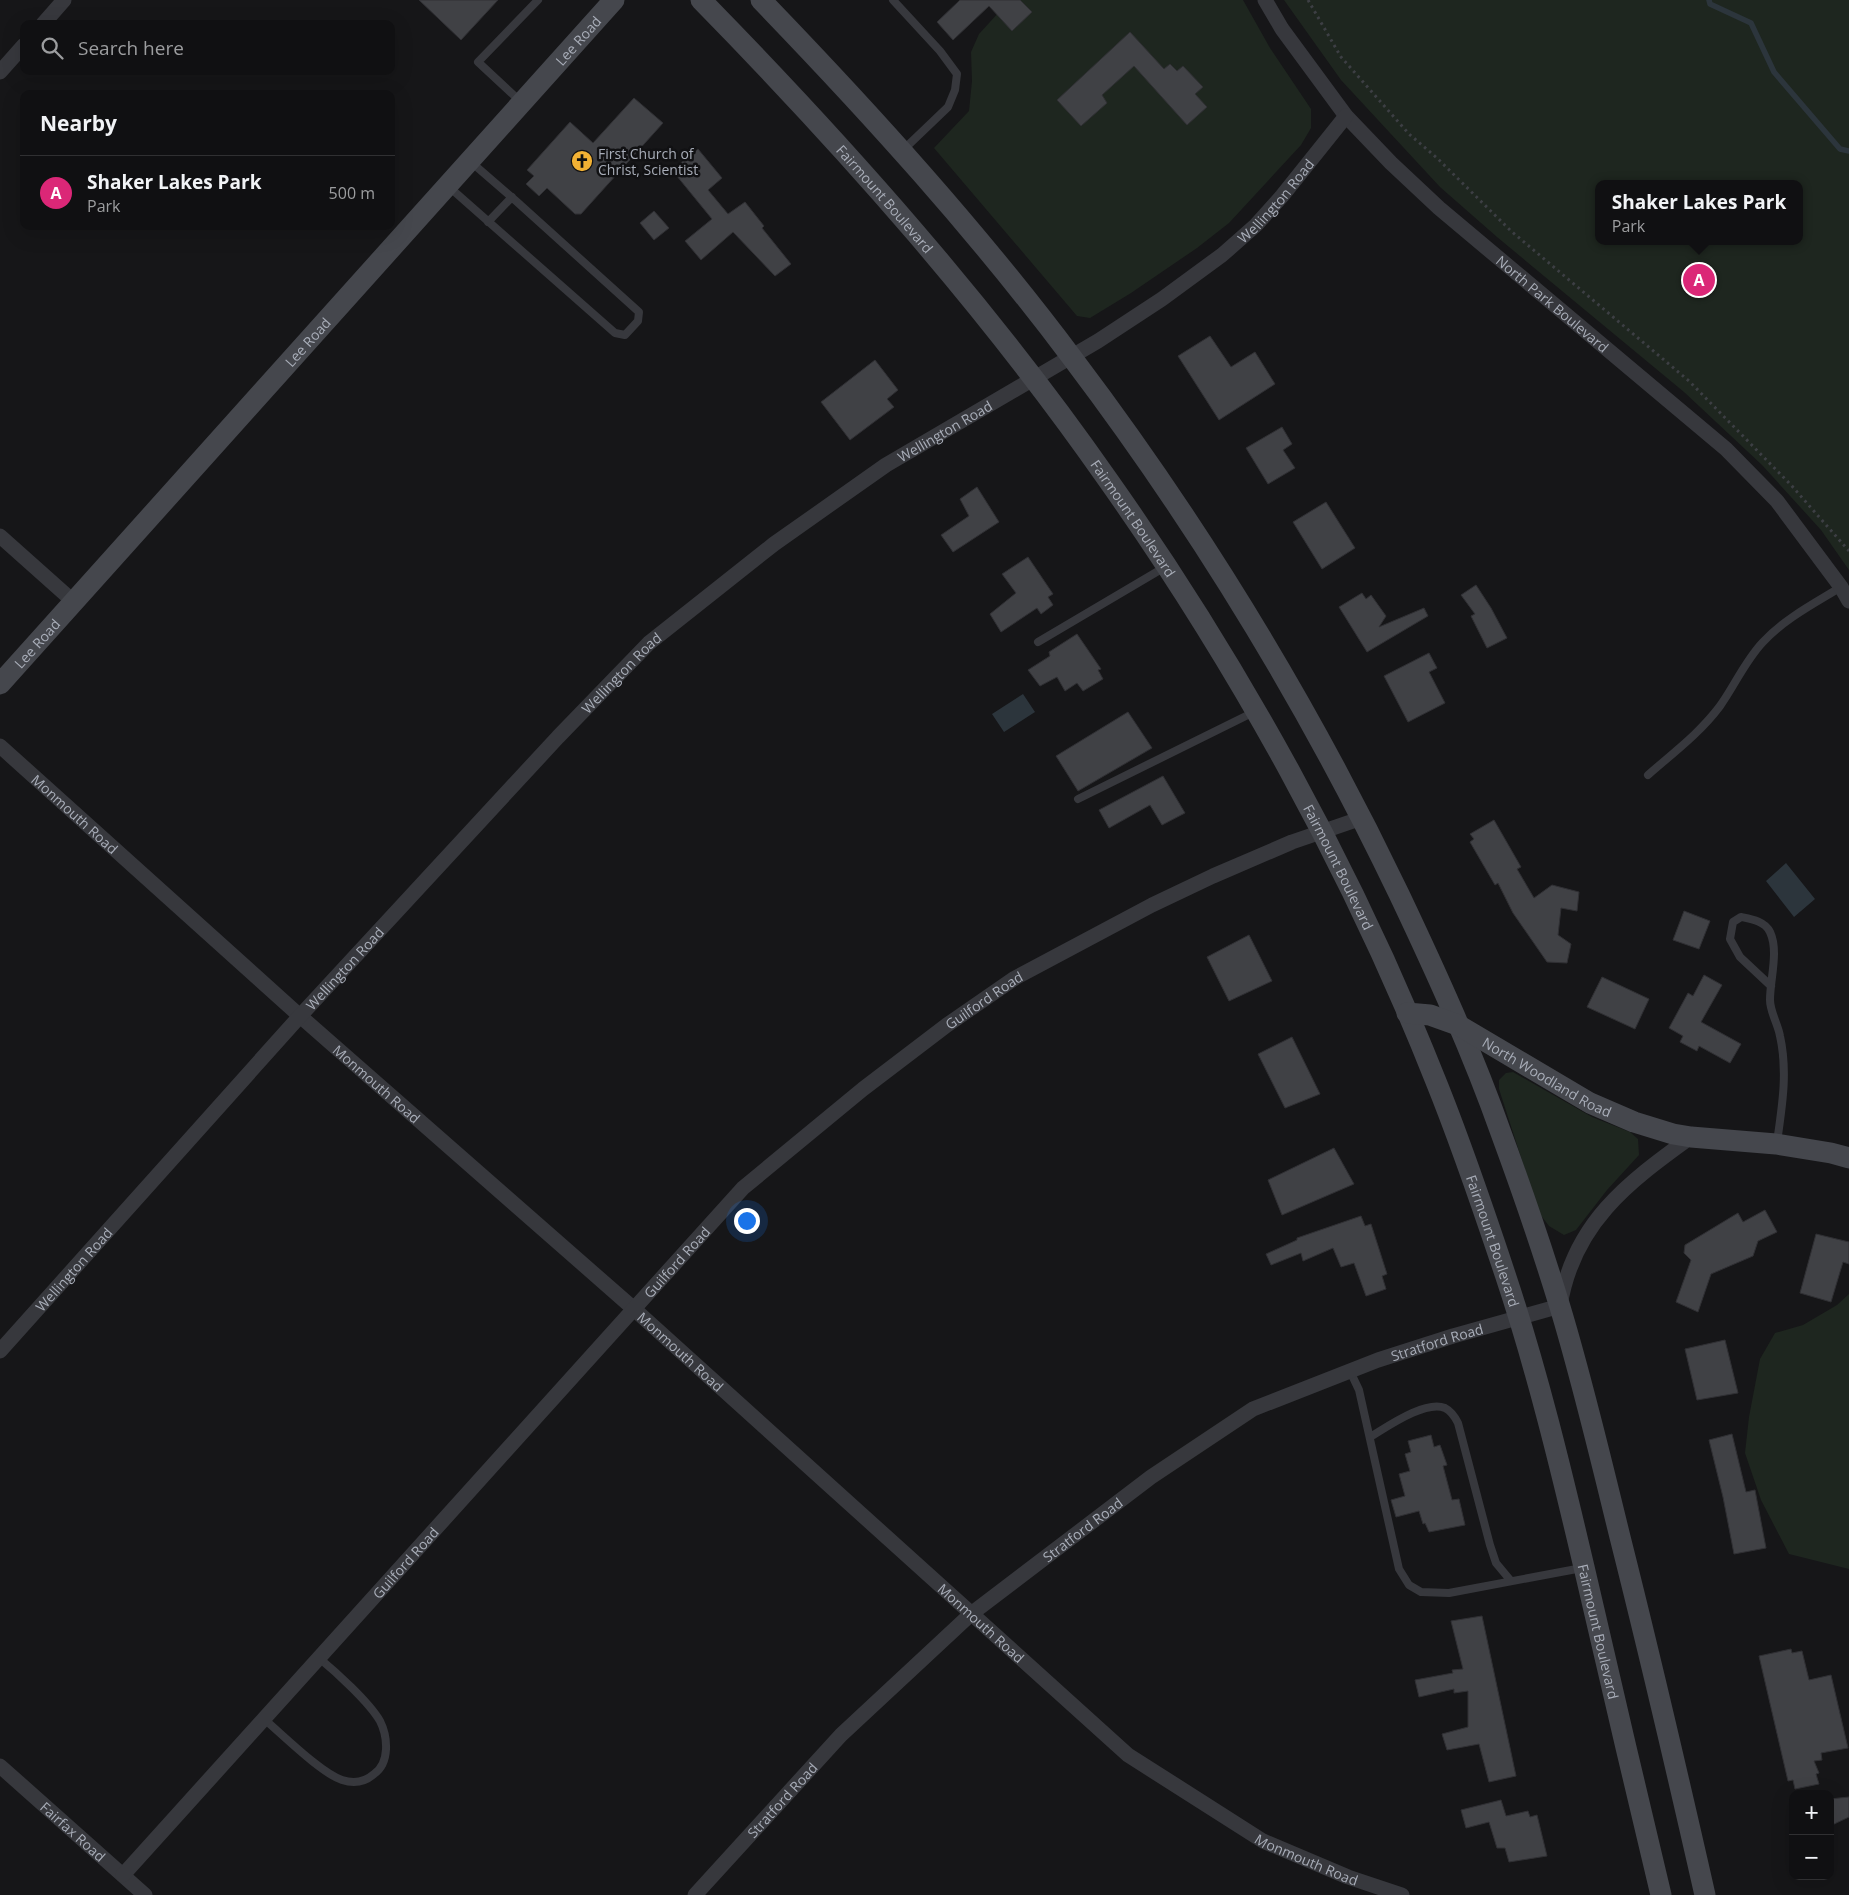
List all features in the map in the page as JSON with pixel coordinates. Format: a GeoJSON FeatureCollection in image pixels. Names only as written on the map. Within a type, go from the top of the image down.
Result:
{"type":"FeatureCollection","features":[{"type":"Feature","properties":{"kind":"main road","name":"Lee Road"},"geometry":{"type":"LineString","coordinates":[[0,684],[614,0]]}},
{"type":"Feature","properties":{"kind":"main road","name":"Fairmount Boulevard"},"geometry":{"type":"LineString","coordinates":[[701,0],[795,98],[906,221],[1034,379],[1110,482],[1166,566],[1256,711],[1321,832],[1408,1013],[1450,1117],[1519,1318],[1557,1455],[1661,1895]]}},
{"type":"Feature","properties":{"kind":"main road"},"geometry":{"type":"LineString","coordinates":[[761,0],[901,151],[996,263],[1072,357],[1160,479],[1239,600],[1312,723],[1362,818],[1458,1025],[1500,1130],[1560,1306],[1608,1486],[1654,1672],[1705,1895]]}},
{"type":"Feature","properties":{"kind":"main road","name":"North Woodland Road"},"geometry":{"type":"LineString","coordinates":[[1408,1013],[1439,1017],[1458,1025],[1590,1103],[1634,1122],[1673,1134],[1776,1144],[1831,1153],[1849,1158]]}},
{"type":"Feature","properties":{"kind":"street"},"geometry":{"type":"LineString","coordinates":[[46,20],[64,0]]}},
{"type":"Feature","properties":{"kind":"street","name":"North Park Boulevard"},"geometry":{"type":"LineString","coordinates":[[1265,0],[1282,29],[1346,116],[1390,163],[1439,208],[1726,449],[1777,501],[1841,586],[1849,601]]}},
{"type":"Feature","properties":{"kind":"street"},"geometry":{"type":"LineString","coordinates":[[0,72],[20,50]]}},
{"type":"Feature","properties":{"kind":"street","name":"Wellington Road"},"geometry":{"type":"LineString","coordinates":[[0,1351],[300,1016],[558,737],[649,643],[774,544],[886,465],[1072,357],[1162,299],[1222,255],[1256,225],[1282,196],[1346,116]]}},
{"type":"Feature","properties":{"kind":"street"},"geometry":{"type":"LineString","coordinates":[[0,536],[74,602]]}},
{"type":"Feature","properties":{"kind":"street","name":"Monmouth Road"},"geometry":{"type":"LineString","coordinates":[[0,746],[300,1016],[634,1309],[1128,1755],[1263,1841],[1348,1877],[1402,1895]]}},
{"type":"Feature","properties":{"kind":"street","name":"Guilford Road"},"geometry":{"type":"LineString","coordinates":[[123,1875],[743,1188],[864,1089],[954,1020],[1015,978],[1152,905],[1259,855],[1362,818]]}},
{"type":"Feature","properties":{"kind":"street"},"geometry":{"type":"LineString","coordinates":[[1560,1306],[1571,1261],[1602,1212],[1633,1180],[1691,1137]]}},
{"type":"Feature","properties":{"kind":"street","name":"Stratford Road"},"geometry":{"type":"LineString","coordinates":[[695,1895],[841,1735],[971,1614],[1151,1477],[1253,1409],[1350,1371],[1431,1343],[1560,1306]]}},
{"type":"Feature","properties":{"kind":"street","name":"Fairfax Road"},"geometry":{"type":"LineString","coordinates":[[0,1766],[145,1895]]}},
{"type":"Feature","properties":{"kind":"lane"},"geometry":{"type":"LineString","coordinates":[[521,102],[478,62],[538,0]]}},
{"type":"Feature","properties":{"kind":"lane"},"geometry":{"type":"LineString","coordinates":[[894,0],[940,51],[957,74],[955,90],[948,107],[901,151]]}},
{"type":"Feature","properties":{"kind":"lane"},"geometry":{"type":"LineString","coordinates":[[447,184],[615,333],[626,335],[638,321],[639,312],[469,160]]}},
{"type":"Feature","properties":{"kind":"lane"},"geometry":{"type":"LineString","coordinates":[[488,222],[512,197]]}},
{"type":"Feature","properties":{"kind":"lane"},"geometry":{"type":"LineString","coordinates":[[1038,642],[1166,566]]}},
{"type":"Feature","properties":{"kind":"lane"},"geometry":{"type":"LineString","coordinates":[[1648,775],[1700,730],[1721,705],[1741,670],[1763,642],[1787,621],[1841,586]]}},
{"type":"Feature","properties":{"kind":"lane"},"geometry":{"type":"LineString","coordinates":[[1078,799],[1256,711]]}},
{"type":"Feature","properties":{"kind":"lane"},"geometry":{"type":"LineString","coordinates":[[1771,986],[1740,957],[1730,939],[1733,922],[1741,917],[1757,920],[1770,931],[1774,950],[1770,1002],[1781,1037],[1785,1085],[1776,1144]]}},
{"type":"Feature","properties":{"kind":"lane"},"geometry":{"type":"LineString","coordinates":[[1350,1371],[1359,1390],[1399,1569],[1410,1585],[1421,1592],[1449,1593],[1584,1568]]}},
{"type":"Feature","properties":{"kind":"lane"},"geometry":{"type":"LineString","coordinates":[[1370,1437],[1410,1413],[1417,1411],[1430,1408],[1445,1408],[1454,1416],[1458,1423],[1496,1563],[1511,1581]]}},
{"type":"Feature","properties":{"kind":"lane"},"geometry":{"type":"LineString","coordinates":[[264,1719],[321,1767],[342,1780],[355,1782],[366,1780],[377,1772],[384,1762],[386,1750],[380,1721],[337,1673],[319,1658]]}},
{"type":"Feature","properties":{"kind":"path"},"geometry":{"type":"LineString","coordinates":[[1308,0],[1341,57],[1408,134],[1437,158],[1511,231],[1689,382],[1791,485],[1849,550]]}},
{"type":"Feature","properties":{"kind":"shaded area"},"geometry":{"type":"Polygon","coordinates":[[[1010,0],[1243,0],[1270,48],[1311,109],[1311,128],[1301,145],[1229,223],[1197,248],[1131,293],[1090,318],[1077,316],[934,148],[969,111],[972,81],[971,52],[979,34],[1010,0]]]}},
{"type":"Feature","properties":{"kind":"shaded area"},"geometry":{"type":"Polygon","coordinates":[[[1284,0],[1849,0],[1849,570],[1821,530],[1762,465],[1684,392],[1497,237],[1440,187],[1341,80],[1284,0]]]}},
{"type":"Feature","properties":{"kind":"shaded area"},"geometry":{"type":"Polygon","coordinates":[[[1023,694],[1035,712],[1004,732],[992,714],[1023,694]]]}},
{"type":"Feature","properties":{"kind":"shaded area"},"geometry":{"type":"Polygon","coordinates":[[[1786,863],[1815,899],[1794,917],[1766,881],[1786,863]]]}},
{"type":"Feature","properties":{"kind":"shaded area"},"geometry":{"type":"Polygon","coordinates":[[[1513,1072],[1592,1117],[1630,1132],[1638,1139],[1639,1155],[1607,1190],[1576,1230],[1564,1235],[1549,1226],[1539,1213],[1499,1089],[1499,1080],[1506,1073],[1513,1072]]]}},
{"type":"Feature","properties":{"kind":"shaded area"},"geometry":{"type":"Polygon","coordinates":[[[1849,1294],[1849,1569],[1789,1554],[1761,1500],[1745,1453],[1749,1417],[1760,1359],[1775,1333],[1803,1325],[1837,1305],[1849,1294]]]}},
{"type":"Feature","properties":{"kind":"building"},"geometry":{"type":"Polygon","coordinates":[[[419,0],[498,0],[461,40],[419,0]]]}},
{"type":"Feature","properties":{"kind":"building"},"geometry":{"type":"Polygon","coordinates":[[[960,0],[1020,0],[1032,12],[1012,31],[989,6],[953,40],[937,22],[960,0]]]}},
{"type":"Feature","properties":{"kind":"building"},"geometry":{"type":"Polygon","coordinates":[[[1130,32],[1164,69],[1170,64],[1177,71],[1183,66],[1203,87],[1195,94],[1207,107],[1187,125],[1134,66],[1102,95],[1107,103],[1081,126],[1057,100],[1130,32]]]}},
{"type":"Feature","properties":{"kind":"building","name":"First Church of Christ, Scientist"},"geometry":{"type":"Polygon","coordinates":[[[634,98],[663,123],[581,214],[575,214],[547,188],[539,196],[526,184],[534,176],[527,170],[570,122],[593,143],[634,98]]]}},
{"type":"Feature","properties":{"kind":"building"},"geometry":{"type":"Polygon","coordinates":[[[698,149],[722,178],[708,190],[728,214],[745,202],[764,226],[762,228],[791,264],[775,276],[733,232],[701,260],[685,241],[712,219],[672,170],[698,149]]]}},
{"type":"Feature","properties":{"kind":"building"},"geometry":{"type":"Polygon","coordinates":[[[654,211],[669,228],[654,240],[640,223],[654,211]]]}},
{"type":"Feature","properties":{"kind":"building"},"geometry":{"type":"Polygon","coordinates":[[[1210,336],[1231,367],[1255,352],[1275,384],[1219,420],[1178,356],[1210,336]]]}},
{"type":"Feature","properties":{"kind":"building"},"geometry":{"type":"Polygon","coordinates":[[[875,360],[898,390],[887,399],[894,407],[850,440],[821,402],[875,360]]]}},
{"type":"Feature","properties":{"kind":"building"},"geometry":{"type":"Polygon","coordinates":[[[1282,427],[1292,444],[1283,450],[1295,468],[1268,484],[1246,448],[1282,427]]]}},
{"type":"Feature","properties":{"kind":"building"},"geometry":{"type":"Polygon","coordinates":[[[977,487],[999,522],[953,552],[941,535],[969,516],[960,499],[977,487]]]}},
{"type":"Feature","properties":{"kind":"building"},"geometry":{"type":"Polygon","coordinates":[[[1326,502],[1355,548],[1322,569],[1293,522],[1326,502]]]}},
{"type":"Feature","properties":{"kind":"building"},"geometry":{"type":"Polygon","coordinates":[[[1028,557],[1053,594],[1048,597],[1053,605],[1041,614],[1037,608],[1001,632],[990,614],[1016,593],[1002,574],[1028,557]]]}},
{"type":"Feature","properties":{"kind":"building"},"geometry":{"type":"Polygon","coordinates":[[[1476,585],[1507,638],[1487,648],[1471,616],[1475,614],[1461,595],[1476,585]]]}},
{"type":"Feature","properties":{"kind":"building"},"geometry":{"type":"Polygon","coordinates":[[[1362,593],[1366,599],[1371,595],[1386,616],[1379,627],[1424,608],[1428,616],[1367,652],[1339,607],[1362,593]]]}},
{"type":"Feature","properties":{"kind":"building"},"geometry":{"type":"Polygon","coordinates":[[[1077,634],[1101,669],[1098,670],[1103,679],[1083,691],[1077,683],[1065,691],[1057,677],[1040,686],[1028,670],[1050,656],[1049,652],[1077,634]]]}},
{"type":"Feature","properties":{"kind":"building"},"geometry":{"type":"Polygon","coordinates":[[[1429,653],[1437,668],[1429,672],[1445,703],[1408,722],[1384,676],[1429,653]]]}},
{"type":"Feature","properties":{"kind":"building"},"geometry":{"type":"Polygon","coordinates":[[[1128,712],[1152,748],[1078,791],[1056,756],[1128,712]]]}},
{"type":"Feature","properties":{"kind":"building"},"geometry":{"type":"Polygon","coordinates":[[[1163,776],[1185,813],[1162,825],[1150,805],[1109,828],[1099,810],[1163,776]]]}},
{"type":"Feature","properties":{"kind":"building"},"geometry":{"type":"Polygon","coordinates":[[[1494,820],[1521,867],[1517,869],[1534,898],[1552,885],[1579,892],[1577,911],[1561,908],[1558,935],[1571,944],[1567,963],[1547,962],[1513,913],[1498,883],[1495,885],[1470,842],[1474,839],[1470,834],[1494,820]]]}},
{"type":"Feature","properties":{"kind":"building"},"geometry":{"type":"Polygon","coordinates":[[[1684,911],[1710,921],[1699,949],[1673,940],[1684,911]]]}},
{"type":"Feature","properties":{"kind":"building"},"geometry":{"type":"Polygon","coordinates":[[[1249,935],[1272,981],[1229,1001],[1207,957],[1249,935]]]}},
{"type":"Feature","properties":{"kind":"building"},"geometry":{"type":"Polygon","coordinates":[[[1704,975],[1722,985],[1701,1022],[1741,1044],[1730,1063],[1699,1046],[1697,1051],[1680,1042],[1683,1036],[1669,1028],[1688,993],[1693,996],[1704,975]]]}},
{"type":"Feature","properties":{"kind":"building"},"geometry":{"type":"Polygon","coordinates":[[[1602,977],[1649,999],[1635,1029],[1587,1007],[1602,977]]]}},
{"type":"Feature","properties":{"kind":"building"},"geometry":{"type":"Polygon","coordinates":[[[1292,1037],[1320,1094],[1285,1108],[1258,1054],[1292,1037]]]}},
{"type":"Feature","properties":{"kind":"building"},"geometry":{"type":"Polygon","coordinates":[[[1334,1148],[1354,1184],[1282,1215],[1268,1180],[1334,1148]]]}},
{"type":"Feature","properties":{"kind":"building"},"geometry":{"type":"Polygon","coordinates":[[[1765,1210],[1777,1232],[1758,1241],[1753,1256],[1711,1274],[1698,1312],[1676,1302],[1691,1260],[1684,1253],[1685,1245],[1738,1213],[1743,1222],[1765,1210]]]}},
{"type":"Feature","properties":{"kind":"building"},"geometry":{"type":"Polygon","coordinates":[[[1361,1216],[1365,1226],[1371,1224],[1387,1274],[1382,1276],[1386,1289],[1366,1296],[1354,1263],[1341,1267],[1333,1248],[1303,1261],[1301,1253],[1271,1265],[1266,1254],[1297,1240],[1297,1238],[1361,1216]]]}},
{"type":"Feature","properties":{"kind":"building"},"geometry":{"type":"Polygon","coordinates":[[[1816,1234],[1849,1242],[1849,1264],[1843,1262],[1831,1302],[1800,1293],[1816,1234]]]}},
{"type":"Feature","properties":{"kind":"building"},"geometry":{"type":"Polygon","coordinates":[[[1725,1340],[1738,1393],[1697,1400],[1685,1349],[1725,1340]]]}},
{"type":"Feature","properties":{"kind":"building"},"geometry":{"type":"Polygon","coordinates":[[[1732,1434],[1746,1492],[1755,1490],[1766,1548],[1734,1554],[1709,1440],[1732,1434]]]}},
{"type":"Feature","properties":{"kind":"building"},"geometry":{"type":"Polygon","coordinates":[[[1431,1435],[1434,1447],[1440,1445],[1447,1465],[1443,1466],[1452,1500],[1459,1499],[1465,1525],[1429,1532],[1425,1523],[1423,1524],[1419,1511],[1396,1517],[1391,1500],[1405,1496],[1399,1474],[1410,1471],[1405,1454],[1411,1452],[1408,1441],[1431,1435]]]}},
{"type":"Feature","properties":{"kind":"building"},"geometry":{"type":"Polygon","coordinates":[[[1482,1616],[1516,1776],[1489,1782],[1479,1744],[1447,1750],[1442,1734],[1468,1727],[1468,1691],[1454,1693],[1454,1689],[1419,1697],[1415,1680],[1453,1673],[1452,1670],[1463,1669],[1451,1621],[1482,1616]]]}},
{"type":"Feature","properties":{"kind":"building"},"geometry":{"type":"Polygon","coordinates":[[[1791,1649],[1792,1653],[1802,1651],[1809,1680],[1831,1675],[1848,1748],[1821,1753],[1822,1760],[1814,1761],[1819,1773],[1816,1774],[1819,1784],[1795,1789],[1793,1780],[1788,1781],[1759,1656],[1791,1649]]]}},
{"type":"Feature","properties":{"kind":"building"},"geometry":{"type":"Polygon","coordinates":[[[1849,1797],[1849,1817],[1834,1824],[1834,1799],[1849,1797]]]}},
{"type":"Feature","properties":{"kind":"building"},"geometry":{"type":"Polygon","coordinates":[[[1501,1800],[1506,1816],[1528,1811],[1530,1817],[1537,1815],[1547,1856],[1509,1862],[1505,1848],[1497,1848],[1489,1822],[1466,1828],[1461,1810],[1501,1800]]]}},
{"type":"Feature","properties":{"kind":"waterway"},"geometry":{"type":"LineString","coordinates":[[1709,0],[1710,4],[1751,23],[1774,72],[1840,149],[1849,151]]}},
{"type":"Feature","properties":{"kind":"place","name":"First Church of Christ, Scientist"},"geometry":{"type":"Point","coordinates":[582,161]}},
{"type":"Feature","properties":{"kind":"place","name":"Shaker Lakes Park"},"geometry":{"type":"Point","coordinates":[1699,280]}}]}
